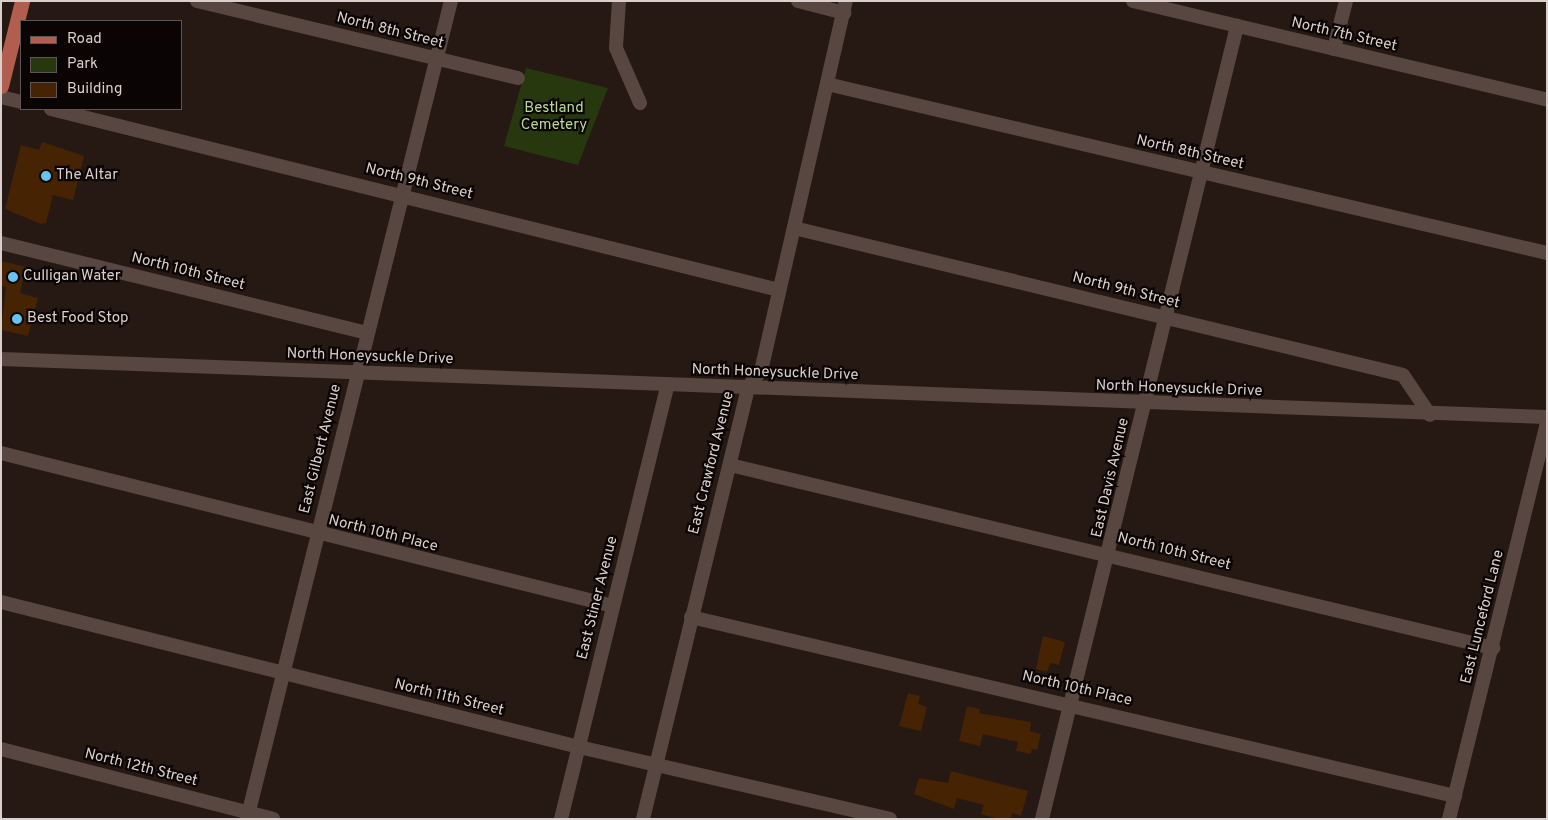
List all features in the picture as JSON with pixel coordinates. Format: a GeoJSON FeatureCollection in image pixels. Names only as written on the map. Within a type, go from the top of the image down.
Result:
{"type":"FeatureCollection","features":[{"type":"Feature","properties":{"kind":"main road"},"geometry":{"type":"LineString","coordinates":[[1,86],[7,37],[22,1]]}},
{"type":"Feature","properties":{"kind":"street","name":"North 8th Street"},"geometry":{"type":"LineString","coordinates":[[197,1],[518,78]]}},
{"type":"Feature","properties":{"kind":"street","name":"East Gilbert Avenue"},"geometry":{"type":"LineString","coordinates":[[248,816],[401,194],[451,1]]}},
{"type":"Feature","properties":{"kind":"street"},"geometry":{"type":"LineString","coordinates":[[619,1],[616,48],[623,73],[640,104]]}},
{"type":"Feature","properties":{"kind":"street"},"geometry":{"type":"LineString","coordinates":[[798,1],[845,7]]}},
{"type":"Feature","properties":{"kind":"street","name":"North 7th Street"},"geometry":{"type":"LineString","coordinates":[[1133,1],[1547,100]]}},
{"type":"Feature","properties":{"kind":"street"},"geometry":{"type":"LineString","coordinates":[[1334,49],[1346,1]]}},
{"type":"Feature","properties":{"kind":"street","name":"East Crawford Avenue"},"geometry":{"type":"LineString","coordinates":[[643,819],[748,387],[761,371],[845,7]]}},
{"type":"Feature","properties":{"kind":"street","name":"East Davis Avenue"},"geometry":{"type":"LineString","coordinates":[[1042,819],[1070,704],[1111,553],[1165,317],[1237,26]]}},
{"type":"Feature","properties":{"kind":"street","name":"North 8th Street"},"geometry":{"type":"LineString","coordinates":[[827,84],[1547,252]]}},
{"type":"Feature","properties":{"kind":"street"},"geometry":{"type":"LineString","coordinates":[[1,97],[20,102]]}},
{"type":"Feature","properties":{"kind":"street","name":"North 9th Street"},"geometry":{"type":"LineString","coordinates":[[55,110],[401,194],[779,290]]}},
{"type":"Feature","properties":{"kind":"street","name":"North 9th Street"},"geometry":{"type":"LineString","coordinates":[[794,228],[1402,374],[1430,415]]}},
{"type":"Feature","properties":{"kind":"street","name":"North 10th Street"},"geometry":{"type":"LineString","coordinates":[[1,243],[367,333]]}},
{"type":"Feature","properties":{"kind":"street","name":"North Honeysuckle Drive"},"geometry":{"type":"LineString","coordinates":[[1,359],[1430,415],[1547,417]]}},
{"type":"Feature","properties":{"kind":"street","name":"East Stiner Avenue"},"geometry":{"type":"LineString","coordinates":[[561,819],[667,386]]}},
{"type":"Feature","properties":{"kind":"street","name":"East Lunceford Lane"},"geometry":{"type":"LineString","coordinates":[[1449,819],[1493,648],[1547,422]]}},
{"type":"Feature","properties":{"kind":"street","name":"North 10th Place"},"geometry":{"type":"LineString","coordinates":[[1,453],[317,535],[613,606]]}},
{"type":"Feature","properties":{"kind":"street","name":"North 10th Street"},"geometry":{"type":"LineString","coordinates":[[730,465],[1111,553],[1493,648]]}},
{"type":"Feature","properties":{"kind":"street","name":"North 11th Street"},"geometry":{"type":"LineString","coordinates":[[1,602],[579,747],[890,819]]}},
{"type":"Feature","properties":{"kind":"street","name":"North 10th Place"},"geometry":{"type":"LineString","coordinates":[[691,617],[1070,704],[1455,796]]}},
{"type":"Feature","properties":{"kind":"street","name":"North 12th Street"},"geometry":{"type":"LineString","coordinates":[[1,749],[248,816],[273,819]]}},
{"type":"Feature","properties":{"kind":"green space","name":"Bestland Cemetery"},"geometry":{"type":"Polygon","coordinates":[[[526,68],[608,88],[578,165],[504,146],[526,68]]]}},
{"type":"Feature","properties":{"kind":"building","name":"The Altar"},"geometry":{"type":"Polygon","coordinates":[[[42,142],[84,156],[73,200],[53,195],[46,223],[41,224],[5,209],[21,145],[39,150],[42,142]]]}},
{"type":"Feature","properties":{"kind":"building","name":"Best Food Stop"},"geometry":{"type":"Polygon","coordinates":[[[1,261],[26,267],[20,293],[38,298],[28,336],[1,330],[6,287],[1,286],[1,261]]]}},
{"type":"Feature","properties":{"kind":"building"},"geometry":{"type":"Polygon","coordinates":[[[1043,636],[1065,642],[1059,665],[1050,663],[1047,672],[1036,669],[1043,636]]]}},
{"type":"Feature","properties":{"kind":"building"},"geometry":{"type":"Polygon","coordinates":[[[908,693],[920,696],[918,704],[927,707],[921,731],[899,726],[908,693]]]}},
{"type":"Feature","properties":{"kind":"building"},"geometry":{"type":"Polygon","coordinates":[[[967,706],[980,709],[979,713],[1031,722],[1030,731],[1041,734],[1037,750],[1032,749],[1031,754],[1016,751],[1018,742],[983,734],[980,746],[959,741],[967,706]]]}},
{"type":"Feature","properties":{"kind":"building"},"geometry":{"type":"Polygon","coordinates":[[[951,771],[1028,791],[1021,816],[1012,813],[1011,819],[998,819],[981,814],[984,805],[957,798],[954,809],[914,794],[919,778],[948,783],[951,771]]]}},
{"type":"Feature","properties":{"kind":"place","name":"The Altar"},"geometry":{"type":"Point","coordinates":[46,176]}},
{"type":"Feature","properties":{"kind":"place","name":"Culligan Water"},"geometry":{"type":"Point","coordinates":[13,277]}},
{"type":"Feature","properties":{"kind":"place","name":"Best Food Stop"},"geometry":{"type":"Point","coordinates":[17,319]}}]}
